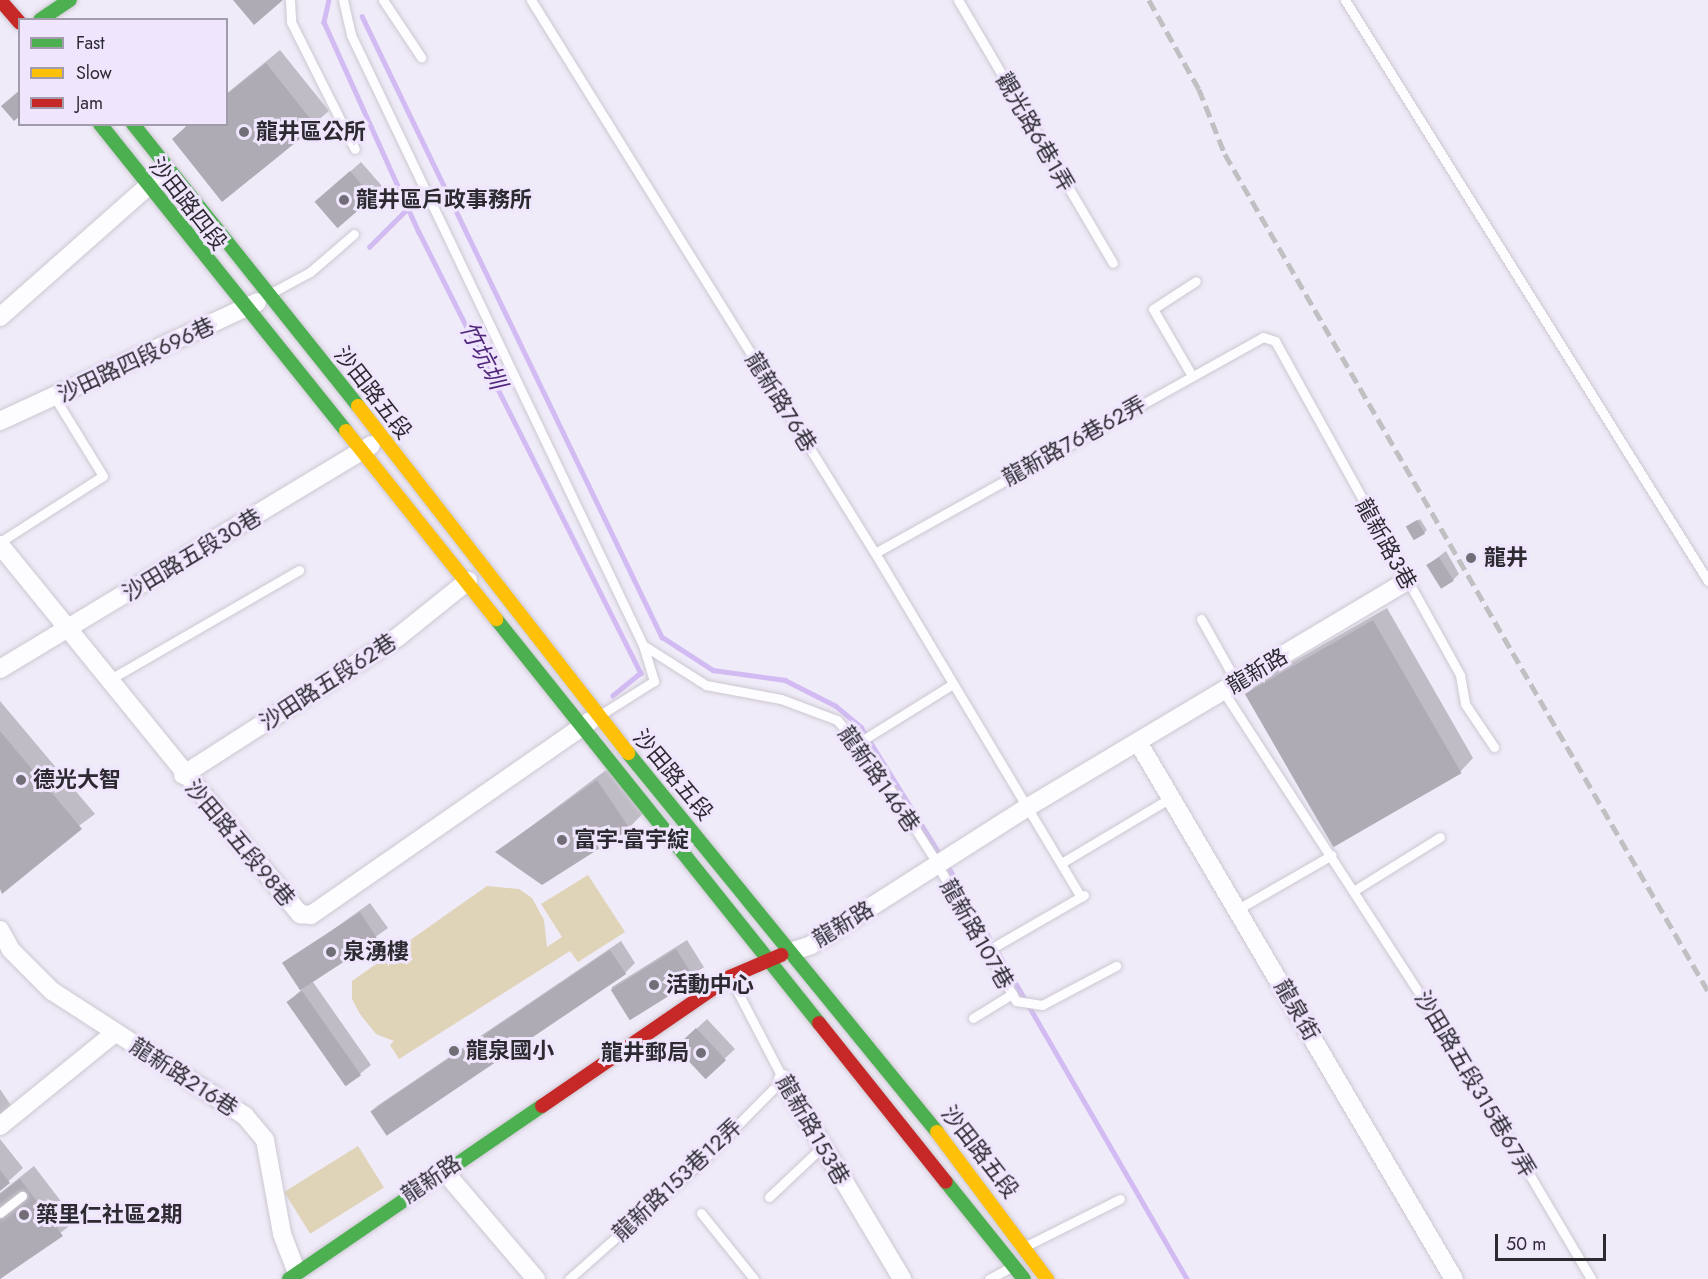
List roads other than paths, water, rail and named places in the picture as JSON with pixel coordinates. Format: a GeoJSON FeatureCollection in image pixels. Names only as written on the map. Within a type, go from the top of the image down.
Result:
{"type":"FeatureCollection","features":[{"type":"Feature","properties":{"kind":"street"},"geometry":{"type":"LineString","coordinates":[[0,0],[18,21]]}},
{"type":"Feature","properties":{"kind":"street"},"geometry":{"type":"LineString","coordinates":[[34,0],[46,18],[70,0]]}},
{"type":"Feature","properties":{"kind":"street","name":"沙田路四段"},"geometry":{"type":"LineString","coordinates":[[102,126],[242,309]]}},
{"type":"Feature","properties":{"kind":"street","name":"沙田路四段"},"geometry":{"type":"LineString","coordinates":[[135,126],[269,295]]}},
{"type":"Feature","properties":{"kind":"street"},"geometry":{"type":"LineString","coordinates":[[0,317],[168,169]]}},
{"type":"Feature","properties":{"kind":"street"},"geometry":{"type":"LineString","coordinates":[[189,239],[210,221]]}},
{"type":"Feature","properties":{"kind":"street","name":"沙田路四段696巷"},"geometry":{"type":"LineString","coordinates":[[0,421],[55,398],[269,295]]}},
{"type":"Feature","properties":{"kind":"street","name":"沙田路五段"},"geometry":{"type":"LineString","coordinates":[[269,295],[599,715],[1028,1251],[1047,1279]]}},
{"type":"Feature","properties":{"kind":"street","name":"沙田路五段"},"geometry":{"type":"LineString","coordinates":[[242,309],[468,582],[766,960],[1015,1265],[1024,1279]]}},
{"type":"Feature","properties":{"kind":"street","name":"沙田路五段30巷"},"geometry":{"type":"LineString","coordinates":[[0,669],[67,631],[382,438]]}},
{"type":"Feature","properties":{"kind":"street","name":"沙田路五段98巷"},"geometry":{"type":"LineString","coordinates":[[0,543],[67,631],[183,775],[300,914],[310,915],[599,715]]}},
{"type":"Feature","properties":{"kind":"street","name":"龍新路"},"geometry":{"type":"LineString","coordinates":[[296,1276],[444,1171],[730,977],[766,960],[811,945],[943,864],[1028,807],[1407,581]]}},
{"type":"Feature","properties":{"kind":"street","name":"沙田路五段62巷"},"geometry":{"type":"LineString","coordinates":[[183,775],[398,637],[468,582]]}},
{"type":"Feature","properties":{"kind":"street","name":"龍泉街"},"geometry":{"type":"LineString","coordinates":[[1138,742],[1454,1279]]}},
{"type":"Feature","properties":{"kind":"street","name":"龍新路216巷"},"geometry":{"type":"LineString","coordinates":[[0,930],[11,950],[52,991],[244,1116],[265,1140],[282,1234],[296,1276]]}},
{"type":"Feature","properties":{"kind":"street"},"geometry":{"type":"LineString","coordinates":[[0,1126],[115,1034]]}},
{"type":"Feature","properties":{"kind":"street","name":"龍新路153巷"},"geometry":{"type":"LineString","coordinates":[[783,1079],[821,1148],[902,1279]]}},
{"type":"Feature","properties":{"kind":"street"},"geometry":{"type":"LineString","coordinates":[[444,1171],[536,1279]]}},
{"type":"Feature","properties":{"kind":"street"},"geometry":{"type":"LineString","coordinates":[[1015,1265],[1028,1251]]}},
{"type":"Feature","properties":{"kind":"lane"},"geometry":{"type":"LineString","coordinates":[[290,0],[291,22],[355,149]]}},
{"type":"Feature","properties":{"kind":"lane"},"geometry":{"type":"LineString","coordinates":[[343,0],[351,35],[643,645],[654,681],[599,715]]}},
{"type":"Feature","properties":{"kind":"lane"},"geometry":{"type":"LineString","coordinates":[[383,0],[422,57]]}},
{"type":"Feature","properties":{"kind":"lane","name":"龍新路76巷"},"geometry":{"type":"LineString","coordinates":[[531,0],[875,553],[951,685],[1082,896],[987,950]]}},
{"type":"Feature","properties":{"kind":"lane","name":"觀光路6巷1弄"},"geometry":{"type":"LineString","coordinates":[[958,0],[1113,263]]}},
{"type":"Feature","properties":{"kind":"lane"},"geometry":{"type":"LineString","coordinates":[[1345,0],[1708,581]]}},
{"type":"Feature","properties":{"kind":"lane"},"geometry":{"type":"LineString","coordinates":[[269,295],[310,272],[354,234]]}},
{"type":"Feature","properties":{"kind":"lane"},"geometry":{"type":"LineString","coordinates":[[1191,375],[1153,309],[1196,281]]}},
{"type":"Feature","properties":{"kind":"lane","name":"龍新路76巷62弄"},"geometry":{"type":"LineString","coordinates":[[875,553],[1191,375],[1263,337],[1275,341]]}},
{"type":"Feature","properties":{"kind":"lane","name":"龍新路3巷"},"geometry":{"type":"LineString","coordinates":[[1275,341],[1460,675],[1465,704],[1494,747]]}},
{"type":"Feature","properties":{"kind":"lane"},"geometry":{"type":"LineString","coordinates":[[0,543],[103,476],[55,398]]}},
{"type":"Feature","properties":{"kind":"lane"},"geometry":{"type":"LineString","coordinates":[[107,681],[299,570]]}},
{"type":"Feature","properties":{"kind":"lane","name":"沙田路五段315巷67弄"},"geometry":{"type":"LineString","coordinates":[[1201,619],[1230,687],[1591,1279]]}},
{"type":"Feature","properties":{"kind":"lane","name":"龍新路146巷"},"geometry":{"type":"LineString","coordinates":[[643,645],[706,685],[816,708],[860,742],[943,864]]}},
{"type":"Feature","properties":{"kind":"lane"},"geometry":{"type":"LineString","coordinates":[[860,742],[951,685]]}},
{"type":"Feature","properties":{"kind":"lane"},"geometry":{"type":"LineString","coordinates":[[1063,862],[1172,797]]}},
{"type":"Feature","properties":{"kind":"lane"},"geometry":{"type":"LineString","coordinates":[[1355,890],[1440,837]]}},
{"type":"Feature","properties":{"kind":"lane"},"geometry":{"type":"LineString","coordinates":[[1238,909],[1332,855]]}},
{"type":"Feature","properties":{"kind":"lane","name":"龍新路107巷"},"geometry":{"type":"LineString","coordinates":[[943,864],[1014,998]]}},
{"type":"Feature","properties":{"kind":"lane"},"geometry":{"type":"LineString","coordinates":[[973,1018],[1014,998],[1042,1005],[1116,966]]}},
{"type":"Feature","properties":{"kind":"lane","name":"龍新路153巷"},"geometry":{"type":"LineString","coordinates":[[730,977],[783,1079]]}},
{"type":"Feature","properties":{"kind":"lane","name":"龍新路153巷12弄"},"geometry":{"type":"LineString","coordinates":[[569,1279],[702,1161],[783,1079]]}},
{"type":"Feature","properties":{"kind":"lane"},"geometry":{"type":"LineString","coordinates":[[769,1197],[821,1148]]}},
{"type":"Feature","properties":{"kind":"lane"},"geometry":{"type":"LineString","coordinates":[[0,1213],[22,1196]]}},
{"type":"Feature","properties":{"kind":"lane"},"geometry":{"type":"LineString","coordinates":[[1028,1251],[1120,1198]]}},
{"type":"Feature","properties":{"kind":"lane"},"geometry":{"type":"LineString","coordinates":[[701,1213],[754,1279]]}},
{"type":"Feature","properties":{"kind":"lane"},"geometry":{"type":"LineString","coordinates":[[989,1279],[1015,1265]]}},
{"type":"Feature","properties":{"kind":"waterway","name":"竹坑圳"},"geometry":{"type":"LineString","coordinates":[[329,0],[324,22],[419,232],[641,673],[613,696]]}},
{"type":"Feature","properties":{"kind":"waterway"},"geometry":{"type":"LineString","coordinates":[[362,16],[662,637],[713,670],[785,680],[836,706],[861,727],[941,856]]}},
{"type":"Feature","properties":{"kind":"waterway"},"geometry":{"type":"LineString","coordinates":[[369,247],[408,208]]}},
{"type":"Feature","properties":{"kind":"waterway"},"geometry":{"type":"LineString","coordinates":[[946,863],[1187,1279]]}},
{"type":"Feature","properties":{"kind":"railway"},"geometry":{"type":"LineString","coordinates":[[1149,0],[1199,89],[1225,154],[1708,991]]}},
{"type":"Feature","properties":{"kind":"place","name":"龍井區公所"},"geometry":{"type":"Point","coordinates":[244,132]}},
{"type":"Feature","properties":{"kind":"place","name":"龍井區戶政事務所"},"geometry":{"type":"Point","coordinates":[344,200]}},
{"type":"Feature","properties":{"kind":"place","name":"龍井"},"geometry":{"type":"Point","coordinates":[1471,558]}},
{"type":"Feature","properties":{"kind":"place","name":"德光大智"},"geometry":{"type":"Point","coordinates":[21,780]}},
{"type":"Feature","properties":{"kind":"place","name":"富宇-富宇綻"},"geometry":{"type":"Point","coordinates":[562,840]}},
{"type":"Feature","properties":{"kind":"place","name":"泉湧樓"},"geometry":{"type":"Point","coordinates":[331,952]}},
{"type":"Feature","properties":{"kind":"place","name":"活動中心"},"geometry":{"type":"Point","coordinates":[654,985]}},
{"type":"Feature","properties":{"kind":"place","name":"龍泉國小"},"geometry":{"type":"Point","coordinates":[454,1051]}},
{"type":"Feature","properties":{"kind":"place","name":"龍井郵局"},"geometry":{"type":"Point","coordinates":[701,1053]}},
{"type":"Feature","properties":{"kind":"place","name":"築里仁社區2期"},"geometry":{"type":"Point","coordinates":[24,1215]}}]}
